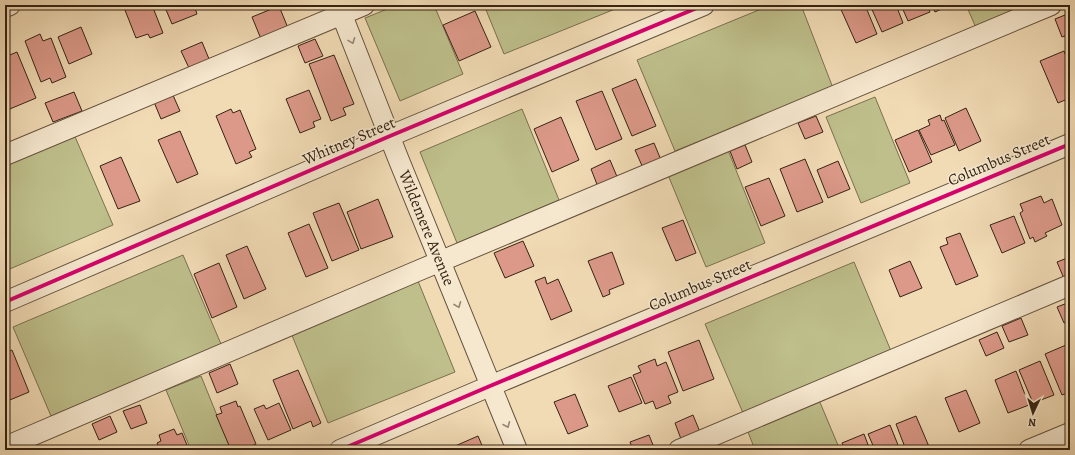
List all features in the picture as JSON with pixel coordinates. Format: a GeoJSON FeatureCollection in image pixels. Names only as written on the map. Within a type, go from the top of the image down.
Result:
{"type":"FeatureCollection","features":[{"type":"Feature","properties":{"kind":"street"},"geometry":{"type":"LineString","coordinates":[[5,7],[10,5]]}},
{"type":"Feature","properties":{"kind":"street"},"geometry":{"type":"LineString","coordinates":[[5,155],[340,10],[364,5]]}},
{"type":"Feature","properties":{"kind":"street","name":"Whitney Street"},"geometry":{"type":"LineString","coordinates":[[5,302],[390,136],[704,5]]}},
{"type":"Feature","properties":{"kind":"street"},"geometry":{"type":"LineString","coordinates":[[5,447],[1051,5]]}},
{"type":"Feature","properties":{"kind":"street","name":"Wildemere Avenue"},"geometry":{"type":"LineString","coordinates":[[340,10],[440,262],[517,450]]}},
{"type":"Feature","properties":{"kind":"street","name":"Columbus Street"},"geometry":{"type":"LineString","coordinates":[[340,450],[1070,144]]}},
{"type":"Feature","properties":{"kind":"street"},"geometry":{"type":"LineString","coordinates":[[679,450],[1070,286]]}},
{"type":"Feature","properties":{"kind":"street"},"geometry":{"type":"LineString","coordinates":[[1029,450],[1070,433]]}},
{"type":"Feature","properties":{"kind":"green space"},"geometry":{"type":"Polygon","coordinates":[[[397,5],[434,5],[463,74],[400,101],[365,18],[397,5]]]}},
{"type":"Feature","properties":{"kind":"green space"},"geometry":{"type":"Polygon","coordinates":[[[484,5],[625,5],[504,54],[484,5]]]}},
{"type":"Feature","properties":{"kind":"green space"},"geometry":{"type":"Polygon","coordinates":[[[771,5],[801,5],[833,88],[675,151],[637,60],[771,5]]]}},
{"type":"Feature","properties":{"kind":"green space"},"geometry":{"type":"Polygon","coordinates":[[[966,5],[1038,5],[977,30],[966,5]]]}},
{"type":"Feature","properties":{"kind":"green space"},"geometry":{"type":"Polygon","coordinates":[[[875,97],[910,183],[861,203],[826,117],[875,97]]]}},
{"type":"Feature","properties":{"kind":"green space"},"geometry":{"type":"Polygon","coordinates":[[[522,109],[559,200],[457,243],[420,152],[522,109]]]}},
{"type":"Feature","properties":{"kind":"green space"},"geometry":{"type":"Polygon","coordinates":[[[73,132],[113,225],[5,271],[5,161],[73,132]]]}},
{"type":"Feature","properties":{"kind":"green space"},"geometry":{"type":"Polygon","coordinates":[[[728,150],[765,243],[706,267],[668,175],[728,150]]]}},
{"type":"Feature","properties":{"kind":"green space"},"geometry":{"type":"Polygon","coordinates":[[[183,255],[221,344],[51,416],[13,327],[183,255]]]}},
{"type":"Feature","properties":{"kind":"green space"},"geometry":{"type":"Polygon","coordinates":[[[854,262],[891,351],[743,413],[705,324],[854,262]]]}},
{"type":"Feature","properties":{"kind":"green space"},"geometry":{"type":"Polygon","coordinates":[[[418,281],[455,372],[328,423],[291,333],[418,281]]]}},
{"type":"Feature","properties":{"kind":"green space"},"geometry":{"type":"Polygon","coordinates":[[[201,376],[231,450],[191,450],[166,390],[201,376]]]}},
{"type":"Feature","properties":{"kind":"green space"},"geometry":{"type":"Polygon","coordinates":[[[819,400],[840,450],[755,450],[748,432],[819,400]]]}},
{"type":"Feature","properties":{"kind":"building"},"geometry":{"type":"Polygon","coordinates":[[[123,5],[152,5],[163,33],[150,38],[148,34],[136,38],[123,5]]]}},
{"type":"Feature","properties":{"kind":"building"},"geometry":{"type":"Polygon","coordinates":[[[164,5],[194,5],[197,14],[172,24],[164,5]]]}},
{"type":"Feature","properties":{"kind":"building"},"geometry":{"type":"Polygon","coordinates":[[[839,5],[865,5],[877,34],[856,43],[839,5]]]}},
{"type":"Feature","properties":{"kind":"building"},"geometry":{"type":"Polygon","coordinates":[[[870,5],[896,5],[903,23],[882,32],[870,5]]]}},
{"type":"Feature","properties":{"kind":"building"},"geometry":{"type":"Polygon","coordinates":[[[901,5],[927,5],[930,12],[908,21],[901,5]]]}},
{"type":"Feature","properties":{"kind":"building"},"geometry":{"type":"Polygon","coordinates":[[[932,5],[951,5],[935,12],[932,5]]]}},
{"type":"Feature","properties":{"kind":"building"},"geometry":{"type":"Polygon","coordinates":[[[279,6],[288,28],[261,39],[252,17],[279,6]]]}},
{"type":"Feature","properties":{"kind":"building"},"geometry":{"type":"Polygon","coordinates":[[[475,11],[491,47],[459,61],[443,25],[475,11]]]}},
{"type":"Feature","properties":{"kind":"building"},"geometry":{"type":"Polygon","coordinates":[[[1070,13],[1070,34],[1062,37],[1055,19],[1070,13]]]}},
{"type":"Feature","properties":{"kind":"building"},"geometry":{"type":"Polygon","coordinates":[[[81,27],[92,54],[69,64],[58,37],[81,27]]]}},
{"type":"Feature","properties":{"kind":"building"},"geometry":{"type":"Polygon","coordinates":[[[40,34],[43,41],[51,38],[66,77],[52,83],[50,78],[41,82],[25,41],[40,34]]]}},
{"type":"Feature","properties":{"kind":"building"},"geometry":{"type":"Polygon","coordinates":[[[315,39],[323,56],[305,63],[298,46],[315,39]]]}},
{"type":"Feature","properties":{"kind":"building"},"geometry":{"type":"Polygon","coordinates":[[[202,42],[209,59],[189,68],[181,51],[202,42]]]}},
{"type":"Feature","properties":{"kind":"building"},"geometry":{"type":"Polygon","coordinates":[[[1064,51],[1070,67],[1070,98],[1058,103],[1040,61],[1064,51]]]}},
{"type":"Feature","properties":{"kind":"building"},"geometry":{"type":"Polygon","coordinates":[[[17,52],[36,98],[5,111],[5,57],[17,52]]]}},
{"type":"Feature","properties":{"kind":"building"},"geometry":{"type":"Polygon","coordinates":[[[334,55],[354,104],[343,108],[346,115],[331,121],[309,64],[334,55]]]}},
{"type":"Feature","properties":{"kind":"building"},"geometry":{"type":"Polygon","coordinates":[[[636,79],[656,126],[632,136],[612,89],[636,79]]]}},
{"type":"Feature","properties":{"kind":"building"},"geometry":{"type":"Polygon","coordinates":[[[309,90],[321,119],[313,122],[315,127],[300,133],[286,99],[309,90]]]}},
{"type":"Feature","properties":{"kind":"building"},"geometry":{"type":"Polygon","coordinates":[[[602,91],[622,139],[596,150],[576,101],[602,91]]]}},
{"type":"Feature","properties":{"kind":"building"},"geometry":{"type":"Polygon","coordinates":[[[74,92],[82,111],[53,122],[45,103],[74,92]]]}},
{"type":"Feature","properties":{"kind":"building"},"geometry":{"type":"Polygon","coordinates":[[[172,93],[180,111],[161,119],[154,102],[172,93]]]}},
{"type":"Feature","properties":{"kind":"building"},"geometry":{"type":"Polygon","coordinates":[[[966,108],[981,141],[959,151],[945,118],[966,108]]]}},
{"type":"Feature","properties":{"kind":"building"},"geometry":{"type":"Polygon","coordinates":[[[231,109],[233,113],[240,110],[256,149],[249,152],[252,157],[236,164],[216,116],[231,109]]]}},
{"type":"Feature","properties":{"kind":"building"},"geometry":{"type":"Polygon","coordinates":[[[940,115],[942,121],[944,120],[955,145],[931,155],[919,130],[930,125],[928,120],[940,115]]]}},
{"type":"Feature","properties":{"kind":"building"},"geometry":{"type":"Polygon","coordinates":[[[816,116],[823,132],[805,139],[798,123],[816,116]]]}},
{"type":"Feature","properties":{"kind":"building"},"geometry":{"type":"Polygon","coordinates":[[[561,117],[579,160],[552,172],[534,129],[561,117]]]}},
{"type":"Feature","properties":{"kind":"building"},"geometry":{"type":"Polygon","coordinates":[[[918,130],[932,162],[909,172],[895,140],[918,130]]]}},
{"type":"Feature","properties":{"kind":"building"},"geometry":{"type":"Polygon","coordinates":[[[180,131],[198,174],[177,183],[158,140],[180,131]]]}},
{"type":"Feature","properties":{"kind":"building"},"geometry":{"type":"Polygon","coordinates":[[[654,143],[661,160],[643,168],[635,150],[654,143]]]}},
{"type":"Feature","properties":{"kind":"building"},"geometry":{"type":"Polygon","coordinates":[[[745,145],[752,162],[737,169],[730,151],[745,145]]]}},
{"type":"Feature","properties":{"kind":"building"},"geometry":{"type":"Polygon","coordinates":[[[121,157],[140,201],[118,209],[100,166],[121,157]]]}},
{"type":"Feature","properties":{"kind":"building"},"geometry":{"type":"Polygon","coordinates":[[[805,159],[823,202],[797,212],[780,169],[805,159]]]}},
{"type":"Feature","properties":{"kind":"building"},"geometry":{"type":"Polygon","coordinates":[[[610,160],[618,179],[598,187],[591,169],[610,160]]]}},
{"type":"Feature","properties":{"kind":"building"},"geometry":{"type":"Polygon","coordinates":[[[838,161],[850,189],[828,198],[817,170],[838,161]]]}},
{"type":"Feature","properties":{"kind":"building"},"geometry":{"type":"Polygon","coordinates":[[[769,178],[785,216],[761,226],[745,187],[769,178]]]}},
{"type":"Feature","properties":{"kind":"building"},"geometry":{"type":"Polygon","coordinates":[[[1041,196],[1044,203],[1052,199],[1062,225],[1045,233],[1047,236],[1035,242],[1033,237],[1030,239],[1020,213],[1023,211],[1020,204],[1041,196]]]}},
{"type":"Feature","properties":{"kind":"building"},"geometry":{"type":"Polygon","coordinates":[[[378,199],[393,237],[361,249],[347,212],[378,199]]]}},
{"type":"Feature","properties":{"kind":"building"},"geometry":{"type":"Polygon","coordinates":[[[339,203],[359,250],[332,261],[313,213],[339,203]]]}},
{"type":"Feature","properties":{"kind":"building"},"geometry":{"type":"Polygon","coordinates":[[[1014,216],[1025,243],[1002,253],[990,225],[1014,216]]]}},
{"type":"Feature","properties":{"kind":"building"},"geometry":{"type":"Polygon","coordinates":[[[683,220],[696,253],[676,261],[662,228],[683,220]]]}},
{"type":"Feature","properties":{"kind":"building"},"geometry":{"type":"Polygon","coordinates":[[[309,224],[328,268],[306,277],[288,233],[309,224]]]}},
{"type":"Feature","properties":{"kind":"building"},"geometry":{"type":"Polygon","coordinates":[[[960,233],[978,276],[956,285],[940,247],[948,244],[946,238],[960,233]]]}},
{"type":"Feature","properties":{"kind":"building"},"geometry":{"type":"Polygon","coordinates":[[[523,241],[534,266],[505,278],[494,253],[523,241]]]}},
{"type":"Feature","properties":{"kind":"building"},"geometry":{"type":"Polygon","coordinates":[[[247,246],[266,289],[244,299],[226,255],[247,246]]]}},
{"type":"Feature","properties":{"kind":"building"},"geometry":{"type":"Polygon","coordinates":[[[612,252],[624,284],[609,290],[610,294],[603,297],[588,261],[612,252]]]}},
{"type":"Feature","properties":{"kind":"building"},"geometry":{"type":"Polygon","coordinates":[[[1070,257],[1070,279],[1065,281],[1057,262],[1070,257]]]}},
{"type":"Feature","properties":{"kind":"building"},"geometry":{"type":"Polygon","coordinates":[[[910,261],[922,288],[900,297],[889,270],[910,261]]]}},
{"type":"Feature","properties":{"kind":"building"},"geometry":{"type":"Polygon","coordinates":[[[219,263],[237,307],[212,318],[194,274],[219,263]]]}},
{"type":"Feature","properties":{"kind":"building"},"geometry":{"type":"Polygon","coordinates":[[[545,277],[547,284],[558,279],[572,311],[551,320],[535,281],[545,277]]]}},
{"type":"Feature","properties":{"kind":"building"},"geometry":{"type":"Polygon","coordinates":[[[1070,302],[1070,321],[1064,323],[1057,307],[1070,302]]]}},
{"type":"Feature","properties":{"kind":"building"},"geometry":{"type":"Polygon","coordinates":[[[1021,318],[1028,335],[1009,342],[1002,326],[1021,318]]]}},
{"type":"Feature","properties":{"kind":"building"},"geometry":{"type":"Polygon","coordinates":[[[997,332],[1004,348],[986,356],[979,340],[997,332]]]}},
{"type":"Feature","properties":{"kind":"building"},"geometry":{"type":"Polygon","coordinates":[[[699,340],[714,379],[683,391],[668,352],[699,340]]]}},
{"type":"Feature","properties":{"kind":"building"},"geometry":{"type":"Polygon","coordinates":[[[1066,345],[1070,355],[1070,392],[1062,395],[1045,354],[1066,345]]]}},
{"type":"Feature","properties":{"kind":"building"},"geometry":{"type":"Polygon","coordinates":[[[12,350],[29,392],[5,402],[5,353],[12,350]]]}},
{"type":"Feature","properties":{"kind":"building"},"geometry":{"type":"Polygon","coordinates":[[[655,359],[657,366],[666,362],[678,392],[668,396],[671,403],[656,409],[653,401],[645,404],[633,375],[641,372],[638,366],[655,359]]]}},
{"type":"Feature","properties":{"kind":"building"},"geometry":{"type":"Polygon","coordinates":[[[1040,361],[1054,395],[1033,403],[1019,370],[1040,361]]]}},
{"type":"Feature","properties":{"kind":"building"},"geometry":{"type":"Polygon","coordinates":[[[230,364],[238,384],[217,393],[209,373],[230,364]]]}},
{"type":"Feature","properties":{"kind":"building"},"geometry":{"type":"Polygon","coordinates":[[[298,370],[321,423],[313,427],[311,421],[293,429],[273,380],[298,370]]]}},
{"type":"Feature","properties":{"kind":"building"},"geometry":{"type":"Polygon","coordinates":[[[1016,371],[1029,405],[1008,413],[995,380],[1016,371]]]}},
{"type":"Feature","properties":{"kind":"building"},"geometry":{"type":"Polygon","coordinates":[[[631,377],[642,403],[619,412],[608,386],[631,377]]]}},
{"type":"Feature","properties":{"kind":"building"},"geometry":{"type":"Polygon","coordinates":[[[966,390],[980,423],[959,432],[945,398],[966,390]]]}},
{"type":"Feature","properties":{"kind":"building"},"geometry":{"type":"Polygon","coordinates":[[[575,394],[588,426],[568,434],[554,402],[575,394]]]}},
{"type":"Feature","properties":{"kind":"building"},"geometry":{"type":"Polygon","coordinates":[[[236,401],[238,407],[240,406],[256,444],[242,450],[231,450],[216,415],[222,413],[220,407],[236,401]]]}},
{"type":"Feature","properties":{"kind":"building"},"geometry":{"type":"Polygon","coordinates":[[[279,403],[291,430],[268,440],[254,409],[264,405],[266,409],[279,403]]]}},
{"type":"Feature","properties":{"kind":"building"},"geometry":{"type":"Polygon","coordinates":[[[140,405],[147,423],[131,429],[123,411],[140,405]]]}},
{"type":"Feature","properties":{"kind":"building"},"geometry":{"type":"Polygon","coordinates":[[[693,415],[700,432],[681,439],[675,423],[693,415]]]}},
{"type":"Feature","properties":{"kind":"building"},"geometry":{"type":"Polygon","coordinates":[[[110,416],[117,432],[99,440],[92,424],[110,416]]]}},
{"type":"Feature","properties":{"kind":"building"},"geometry":{"type":"Polygon","coordinates":[[[916,416],[930,449],[928,450],[906,450],[896,424],[916,416]]]}},
{"type":"Feature","properties":{"kind":"building"},"geometry":{"type":"Polygon","coordinates":[[[890,425],[900,450],[875,450],[868,434],[890,425]]]}},
{"type":"Feature","properties":{"kind":"building"},"geometry":{"type":"Polygon","coordinates":[[[174,429],[177,435],[182,433],[189,450],[160,450],[157,443],[161,441],[159,435],[174,429]]]}},
{"type":"Feature","properties":{"kind":"building"},"geometry":{"type":"Polygon","coordinates":[[[864,434],[870,450],[845,450],[842,443],[864,434]]]}},
{"type":"Feature","properties":{"kind":"building"},"geometry":{"type":"Polygon","coordinates":[[[649,435],[655,450],[633,450],[630,442],[649,435]]]}},
{"type":"Feature","properties":{"kind":"building"},"geometry":{"type":"Polygon","coordinates":[[[478,436],[484,450],[446,450],[478,436]]]}},
{"type":"Feature","properties":{"kind":"cycle path"},"geometry":{"type":"LineString","coordinates":[[5,302],[390,136],[704,5]]}},
{"type":"Feature","properties":{"kind":"cycle path"},"geometry":{"type":"LineString","coordinates":[[340,450],[1070,144]]}}]}
